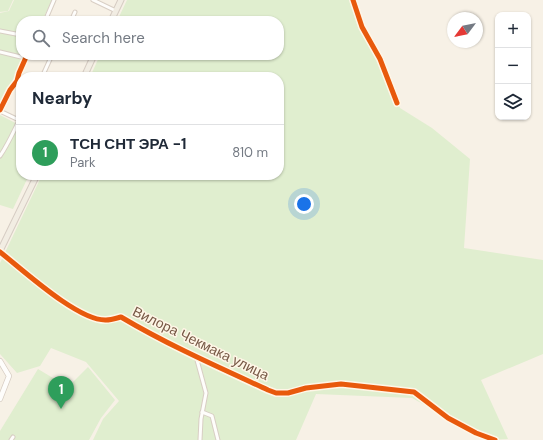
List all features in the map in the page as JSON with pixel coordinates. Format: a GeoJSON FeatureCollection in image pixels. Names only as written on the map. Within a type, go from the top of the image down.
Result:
{"type":"FeatureCollection","features":[{"type":"Feature","properties":{"kind":"main road"},"geometry":{"type":"LineString","coordinates":[[114,16],[121,0]]}},
{"type":"Feature","properties":{"kind":"main road"},"geometry":{"type":"LineString","coordinates":[[86,72],[92,60]]}},
{"type":"Feature","properties":{"kind":"main road"},"geometry":{"type":"LineString","coordinates":[[0,251],[35,180]]}},
{"type":"Feature","properties":{"kind":"main road"},"geometry":{"type":"LineString","coordinates":[[0,399],[9,376],[1,362]]}},
{"type":"Feature","properties":{"kind":"street"},"geometry":{"type":"LineString","coordinates":[[47,16],[54,0]]}},
{"type":"Feature","properties":{"kind":"street"},"geometry":{"type":"LineString","coordinates":[[93,0],[116,11]]}},
{"type":"Feature","properties":{"kind":"street"},"geometry":{"type":"LineString","coordinates":[[353,0],[359,21],[380,59],[397,103]]}},
{"type":"Feature","properties":{"kind":"street"},"geometry":{"type":"LineString","coordinates":[[73,16],[75,12]]}},
{"type":"Feature","properties":{"kind":"street"},"geometry":{"type":"LineString","coordinates":[[0,31],[16,34]]}},
{"type":"Feature","properties":{"kind":"street"},"geometry":{"type":"LineString","coordinates":[[0,52],[16,55]]}},
{"type":"Feature","properties":{"kind":"street"},"geometry":{"type":"LineString","coordinates":[[19,72],[25,60]]}},
{"type":"Feature","properties":{"kind":"street"},"geometry":{"type":"LineString","coordinates":[[44,72],[50,60]]}},
{"type":"Feature","properties":{"kind":"street"},"geometry":{"type":"LineString","coordinates":[[16,83],[0,111],[16,117]]}},
{"type":"Feature","properties":{"kind":"street"},"geometry":{"type":"LineString","coordinates":[[0,156],[10,142],[16,125]]}},
{"type":"Feature","properties":{"kind":"street","name":"Вилора Чекмака улица"},"geometry":{"type":"LineString","coordinates":[[0,251],[56,296],[92,318],[107,321],[121,317],[148,333],[198,358],[276,393],[288,393],[306,388],[341,384],[414,392],[448,418],[476,433],[495,440]]}},
{"type":"Feature","properties":{"kind":"street"},"geometry":{"type":"LineString","coordinates":[[198,358],[206,393],[202,412],[200,440]]}},
{"type":"Feature","properties":{"kind":"street"},"geometry":{"type":"LineString","coordinates":[[202,412],[212,416],[218,440]]}},
{"type":"Feature","properties":{"kind":"green space"},"geometry":{"type":"Polygon","coordinates":[[[0,0],[13,0],[8,11],[0,12],[0,0]]]}},
{"type":"Feature","properties":{"kind":"green space"},"geometry":{"type":"Polygon","coordinates":[[[14,0],[52,0],[44,16],[16,16],[16,60],[24,60],[18,72],[16,72],[16,75],[0,107],[0,13],[9,11],[14,0]]]}},
{"type":"Feature","properties":{"kind":"green space"},"geometry":{"type":"Polygon","coordinates":[[[127,0],[351,0],[355,16],[380,61],[400,108],[432,128],[470,159],[464,248],[543,260],[543,354],[481,380],[508,439],[488,440],[482,433],[476,433],[412,398],[316,394],[296,440],[93,440],[103,419],[119,401],[86,362],[51,348],[40,366],[17,373],[0,354],[0,263],[40,180],[284,180],[284,72],[92,72],[98,60],[284,60],[284,16],[119,16],[127,0]]]}},
{"type":"Feature","properties":{"kind":"green space"},"geometry":{"type":"Polygon","coordinates":[[[0,115],[16,123],[16,180],[27,180],[13,209],[0,205],[0,115]]]}},
{"type":"Feature","properties":{"kind":"green space"},"geometry":{"type":"Polygon","coordinates":[[[88,367],[115,400],[101,418],[89,440],[0,440],[0,431],[38,369],[68,387],[88,367]]]}},
{"type":"Feature","properties":{"kind":"cycle path"},"geometry":{"type":"LineString","coordinates":[[353,0],[362,27],[380,59],[397,103]]}},
{"type":"Feature","properties":{"kind":"cycle path"},"geometry":{"type":"LineString","coordinates":[[19,72],[25,60]]}},
{"type":"Feature","properties":{"kind":"cycle path"},"geometry":{"type":"LineString","coordinates":[[0,110],[10,90],[16,82]]}},
{"type":"Feature","properties":{"kind":"cycle path"},"geometry":{"type":"LineString","coordinates":[[0,252],[36,282],[66,304],[81,312],[94,318],[106,320],[121,317],[175,346],[268,390],[276,393],[288,393],[306,388],[341,384],[414,392],[448,418],[476,433],[495,440]]}},
{"type":"Feature","properties":{"kind":"place","name":"ТСН СНТ ЭРА -1"},"geometry":{"type":"Point","coordinates":[61,409]}}]}
